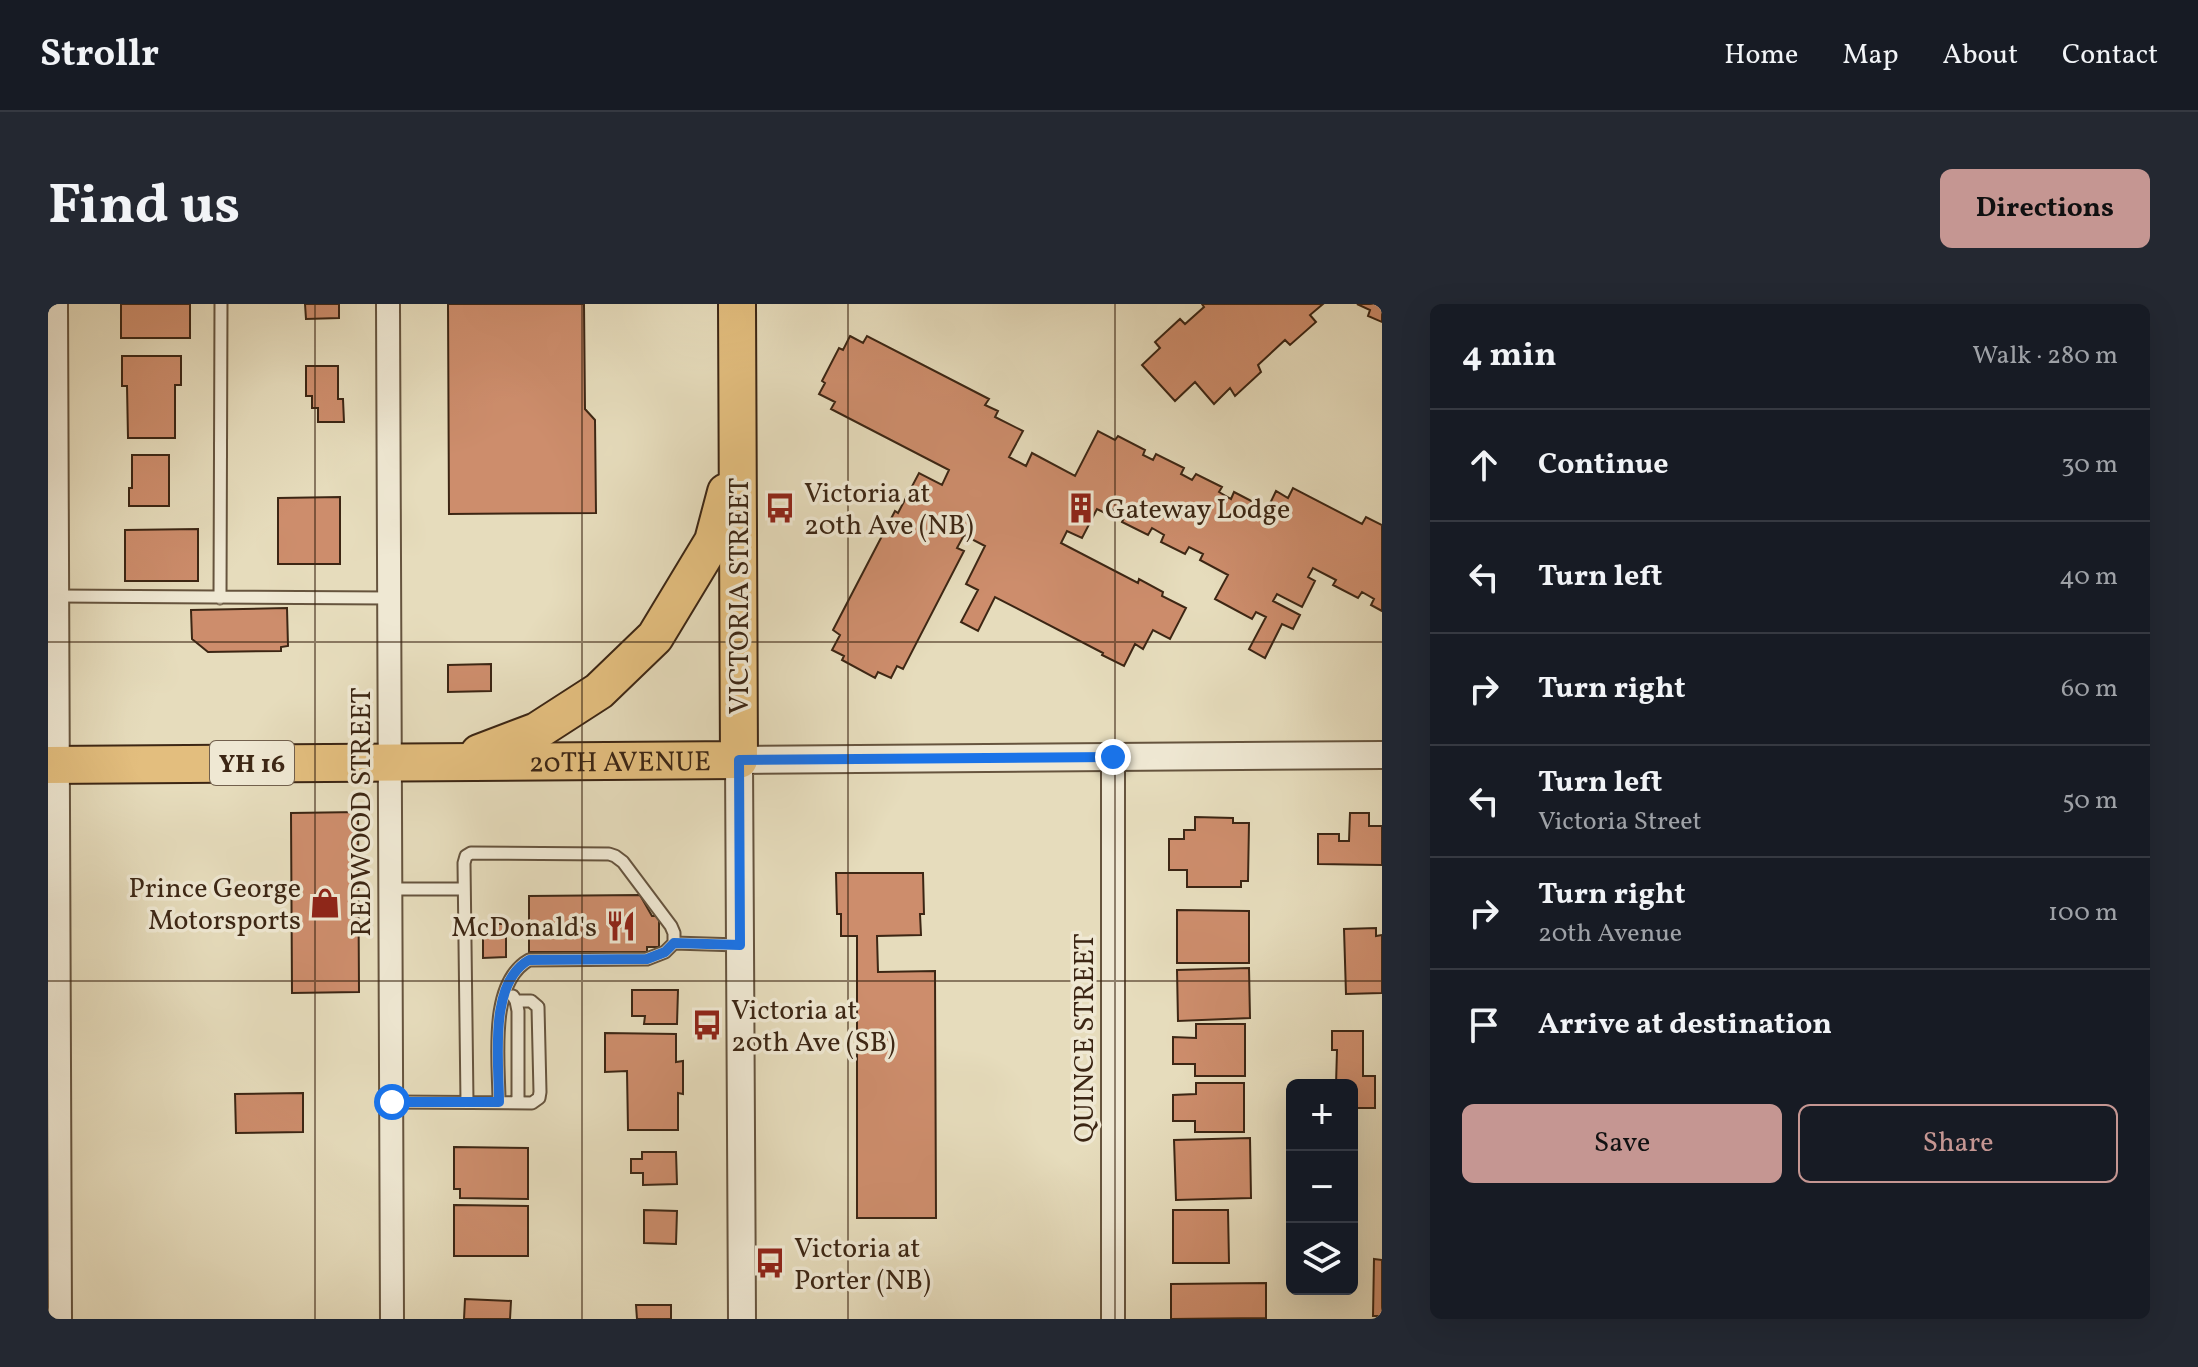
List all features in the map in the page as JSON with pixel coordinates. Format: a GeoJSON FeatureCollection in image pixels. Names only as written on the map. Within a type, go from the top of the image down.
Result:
{"type":"FeatureCollection","features":[{"type":"Feature","properties":{"kind":"highway","name":"VICTORIA STREET"},"geometry":{"type":"LineString","coordinates":[[737,304],[739,760]]}},
{"type":"Feature","properties":{"kind":"highway"},"geometry":{"type":"LineString","coordinates":[[455,761],[537,731],[599,691],[655,637],[713,541],[738,452]]}},
{"type":"Feature","properties":{"kind":"highway","name":"20TH AVENUE"},"geometry":{"type":"LineString","coordinates":[[53,765],[739,760]]}},
{"type":"Feature","properties":{"kind":"street"},"geometry":{"type":"LineString","coordinates":[[56,304],[52,596],[60,1319]]}},
{"type":"Feature","properties":{"kind":"street","name":"REDWOOD STREET"},"geometry":{"type":"LineString","coordinates":[[388,304],[392,1319]]}},
{"type":"Feature","properties":{"kind":"street","name":"20TH AVENUE"},"geometry":{"type":"LineString","coordinates":[[739,760],[1382,755]]}},
{"type":"Feature","properties":{"kind":"street","name":"QUINCE STREET"},"geometry":{"type":"LineString","coordinates":[[1113,757],[1113,1319]]}},
{"type":"Feature","properties":{"kind":"street","name":"VICTORIA STREET"},"geometry":{"type":"LineString","coordinates":[[739,760],[742,1319]]}},
{"type":"Feature","properties":{"kind":"lane"},"geometry":{"type":"LineString","coordinates":[[220,598],[221,304]]}},
{"type":"Feature","properties":{"kind":"lane"},"geometry":{"type":"LineString","coordinates":[[52,596],[389,598]]}},
{"type":"Feature","properties":{"kind":"lane"},"geometry":{"type":"LineString","coordinates":[[467,1102],[466,856],[471,853],[615,856],[623,862],[671,926],[674,943],[665,952],[647,959],[529,960],[521,965],[512,976],[500,1011],[499,1102]]}},
{"type":"Feature","properties":{"kind":"lane"},"geometry":{"type":"LineString","coordinates":[[391,889],[464,889]]}},
{"type":"Feature","properties":{"kind":"lane"},"geometry":{"type":"LineString","coordinates":[[674,943],[740,945]]}},
{"type":"Feature","properties":{"kind":"lane"},"geometry":{"type":"LineString","coordinates":[[508,989],[518,1011],[518,1103]]}},
{"type":"Feature","properties":{"kind":"lane"},"geometry":{"type":"LineString","coordinates":[[392,1102],[532,1103],[539,1098],[538,1007],[531,1001],[516,1001]]}},
{"type":"Feature","properties":{"kind":"building"},"geometry":{"type":"Polygon","coordinates":[[[121,304],[190,304],[190,338],[121,338],[121,304]]]}},
{"type":"Feature","properties":{"kind":"building"},"geometry":{"type":"Polygon","coordinates":[[[305,304],[339,304],[339,318],[306,319],[305,304]]]}},
{"type":"Feature","properties":{"kind":"building"},"geometry":{"type":"Polygon","coordinates":[[[448,304],[584,304],[585,409],[595,420],[596,513],[449,514],[448,304]]]}},
{"type":"Feature","properties":{"kind":"building"},"geometry":{"type":"Polygon","coordinates":[[[1202,304],[1323,304],[1310,315],[1316,322],[1290,345],[1285,340],[1258,365],[1261,372],[1235,396],[1230,388],[1214,404],[1195,382],[1175,401],[1142,365],[1160,348],[1155,342],[1180,319],[1185,324],[1204,307],[1202,304]]]}},
{"type":"Feature","properties":{"kind":"building"},"geometry":{"type":"Polygon","coordinates":[[[1357,304],[1382,304],[1382,322],[1368,316],[1370,310],[1357,304]]]}},
{"type":"Feature","properties":{"kind":"building","name":"Gateway Lodge"},"geometry":{"type":"Polygon","coordinates":[[[850,336],[863,343],[867,336],[989,399],[985,405],[998,411],[995,417],[1023,431],[1009,457],[1026,466],[1032,453],[1075,476],[1098,431],[1115,440],[1118,436],[1145,450],[1143,455],[1153,460],[1156,454],[1184,468],[1181,474],[1192,480],[1196,474],[1222,487],[1219,492],[1231,499],[1234,492],[1261,506],[1258,513],[1264,516],[1276,491],[1288,498],[1293,488],[1362,524],[1366,517],[1382,525],[1382,611],[1371,605],[1374,599],[1362,592],[1358,598],[1333,585],[1336,580],[1313,568],[1308,577],[1315,581],[1302,607],[1277,594],[1273,601],[1300,615],[1293,629],[1282,624],[1265,658],[1249,649],[1266,617],[1256,612],[1252,619],[1215,599],[1228,575],[1200,560],[1203,554],[1189,547],[1185,554],[1161,542],[1164,535],[1152,528],[1148,535],[1122,522],[1125,516],[1112,509],[1109,515],[1097,509],[1082,538],[1067,531],[1061,543],[1138,583],[1139,579],[1186,608],[1170,639],[1153,630],[1143,649],[1135,644],[1124,666],[995,597],[978,631],[961,622],[978,590],[966,584],[985,546],[964,535],[957,548],[964,551],[903,669],[897,666],[891,678],[878,672],[875,678],[842,660],[844,656],[832,650],[840,635],[833,630],[895,511],[898,513],[919,473],[942,485],[949,470],[831,409],[835,402],[819,394],[825,383],[822,381],[839,348],[843,350],[850,336]]]}},
{"type":"Feature","properties":{"kind":"building"},"geometry":{"type":"Polygon","coordinates":[[[122,356],[181,356],[181,385],[175,385],[175,438],[128,438],[127,386],[122,386],[122,356]]]}},
{"type":"Feature","properties":{"kind":"building"},"geometry":{"type":"Polygon","coordinates":[[[306,366],[338,366],[338,399],[343,399],[344,422],[318,422],[318,408],[312,408],[312,396],[306,396],[306,366]]]}},
{"type":"Feature","properties":{"kind":"building"},"geometry":{"type":"Polygon","coordinates":[[[132,455],[169,455],[169,506],[129,506],[132,455]]]}},
{"type":"Feature","properties":{"kind":"building"},"geometry":{"type":"Polygon","coordinates":[[[340,497],[340,564],[278,564],[278,498],[340,497]]]}},
{"type":"Feature","properties":{"kind":"building"},"geometry":{"type":"Polygon","coordinates":[[[198,529],[198,581],[125,581],[125,530],[198,529]]]}},
{"type":"Feature","properties":{"kind":"building"},"geometry":{"type":"Polygon","coordinates":[[[287,608],[288,646],[281,647],[281,651],[208,652],[192,639],[191,610],[287,608]]]}},
{"type":"Feature","properties":{"kind":"building"},"geometry":{"type":"Polygon","coordinates":[[[491,664],[491,691],[448,692],[448,665],[491,664]]]}},
{"type":"Feature","properties":{"kind":"building","name":"Prince George Motorsports"},"geometry":{"type":"Polygon","coordinates":[[[358,812],[359,992],[292,993],[291,813],[358,812]]]}},
{"type":"Feature","properties":{"kind":"building"},"geometry":{"type":"Polygon","coordinates":[[[1350,813],[1369,813],[1369,826],[1382,826],[1382,865],[1318,864],[1318,834],[1339,834],[1339,841],[1349,841],[1350,813]]]}},
{"type":"Feature","properties":{"kind":"building"},"geometry":{"type":"Polygon","coordinates":[[[1195,817],[1233,818],[1233,823],[1249,823],[1248,881],[1241,881],[1241,887],[1187,887],[1187,870],[1169,870],[1169,839],[1184,839],[1184,830],[1195,830],[1195,817]]]}},
{"type":"Feature","properties":{"kind":"building"},"geometry":{"type":"Polygon","coordinates":[[[836,873],[923,873],[921,935],[877,936],[878,972],[935,971],[936,1218],[857,1218],[857,936],[841,936],[836,873]]]}},
{"type":"Feature","properties":{"kind":"building"},"geometry":{"type":"Polygon","coordinates":[[[640,895],[652,916],[659,916],[659,947],[647,947],[647,952],[529,952],[529,896],[640,895]]]}},
{"type":"Feature","properties":{"kind":"building"},"geometry":{"type":"Polygon","coordinates":[[[1177,910],[1249,911],[1249,963],[1177,963],[1177,910]]]}},
{"type":"Feature","properties":{"kind":"building"},"geometry":{"type":"Polygon","coordinates":[[[483,924],[506,924],[506,957],[483,958],[483,924]]]}},
{"type":"Feature","properties":{"kind":"building"},"geometry":{"type":"Polygon","coordinates":[[[1376,928],[1376,936],[1382,935],[1382,993],[1346,994],[1344,929],[1376,928]]]}},
{"type":"Feature","properties":{"kind":"building"},"geometry":{"type":"Polygon","coordinates":[[[1249,968],[1250,1018],[1178,1021],[1177,970],[1249,968]]]}},
{"type":"Feature","properties":{"kind":"building"},"geometry":{"type":"Polygon","coordinates":[[[632,990],[678,990],[677,1024],[644,1024],[645,1016],[632,1016],[632,990]]]}},
{"type":"Feature","properties":{"kind":"building"},"geometry":{"type":"Polygon","coordinates":[[[1196,1024],[1245,1024],[1245,1076],[1195,1076],[1195,1064],[1173,1064],[1173,1037],[1196,1038],[1196,1024]]]}},
{"type":"Feature","properties":{"kind":"building"},"geometry":{"type":"Polygon","coordinates":[[[1332,1031],[1363,1031],[1363,1076],[1375,1076],[1375,1108],[1358,1108],[1358,1079],[1336,1079],[1337,1050],[1332,1050],[1332,1031]]]}},
{"type":"Feature","properties":{"kind":"building"},"geometry":{"type":"Polygon","coordinates":[[[605,1033],[676,1034],[676,1062],[683,1061],[683,1094],[678,1093],[678,1130],[628,1130],[627,1071],[605,1072],[605,1033]]]}},
{"type":"Feature","properties":{"kind":"building"},"geometry":{"type":"Polygon","coordinates":[[[1196,1083],[1244,1083],[1244,1132],[1195,1132],[1195,1121],[1173,1121],[1173,1095],[1196,1094],[1196,1083]]]}},
{"type":"Feature","properties":{"kind":"building"},"geometry":{"type":"Polygon","coordinates":[[[303,1093],[303,1132],[236,1133],[235,1094],[303,1093]]]}},
{"type":"Feature","properties":{"kind":"building"},"geometry":{"type":"Polygon","coordinates":[[[1250,1138],[1251,1198],[1176,1200],[1174,1140],[1250,1138]]]}},
{"type":"Feature","properties":{"kind":"building"},"geometry":{"type":"Polygon","coordinates":[[[454,1147],[528,1148],[528,1199],[460,1198],[460,1189],[454,1189],[454,1147]]]}},
{"type":"Feature","properties":{"kind":"building"},"geometry":{"type":"Polygon","coordinates":[[[642,1152],[676,1152],[677,1184],[643,1185],[643,1173],[631,1173],[631,1159],[642,1159],[642,1152]]]}},
{"type":"Feature","properties":{"kind":"building"},"geometry":{"type":"Polygon","coordinates":[[[454,1205],[528,1206],[528,1256],[454,1256],[454,1205]]]}},
{"type":"Feature","properties":{"kind":"building"},"geometry":{"type":"Polygon","coordinates":[[[644,1210],[677,1211],[676,1244],[644,1243],[644,1210]]]}},
{"type":"Feature","properties":{"kind":"building"},"geometry":{"type":"Polygon","coordinates":[[[1173,1210],[1228,1210],[1229,1263],[1173,1263],[1173,1210]]]}},
{"type":"Feature","properties":{"kind":"building"},"geometry":{"type":"Polygon","coordinates":[[[1374,1259],[1382,1260],[1382,1316],[1373,1316],[1374,1259]]]}},
{"type":"Feature","properties":{"kind":"building"},"geometry":{"type":"Polygon","coordinates":[[[1266,1283],[1266,1318],[1171,1319],[1171,1284],[1266,1283]]]}},
{"type":"Feature","properties":{"kind":"building"},"geometry":{"type":"Polygon","coordinates":[[[465,1299],[511,1301],[510,1319],[464,1319],[465,1299]]]}},
{"type":"Feature","properties":{"kind":"building"},"geometry":{"type":"Polygon","coordinates":[[[636,1305],[671,1305],[671,1319],[637,1319],[636,1305]]]}},
{"type":"Feature","properties":{"kind":"place","name":"Victoria at 20th Ave (NB)"},"geometry":{"type":"Point","coordinates":[780,508]}},
{"type":"Feature","properties":{"kind":"place","name":"Gateway Lodge"},"geometry":{"type":"Point","coordinates":[1081,508]}},
{"type":"Feature","properties":{"kind":"place","name":"Prince George Motorsports"},"geometry":{"type":"Point","coordinates":[325,903]}},
{"type":"Feature","properties":{"kind":"place","name":"McDonald's"},"geometry":{"type":"Point","coordinates":[621,926]}},
{"type":"Feature","properties":{"kind":"place","name":"Victoria at 20th Ave (SB)"},"geometry":{"type":"Point","coordinates":[707,1025]}},
{"type":"Feature","properties":{"kind":"place","name":"Victoria at Porter (NB)"},"geometry":{"type":"Point","coordinates":[770,1263]}},
{"type":"Feature","properties":{"kind":"route"},"geometry":{"type":"LineString","coordinates":[[392,1102],[499,1102],[502,1001],[512,976],[529,960],[647,959],[665,952],[674,943],[740,945],[739,760],[1113,757]]}}]}
